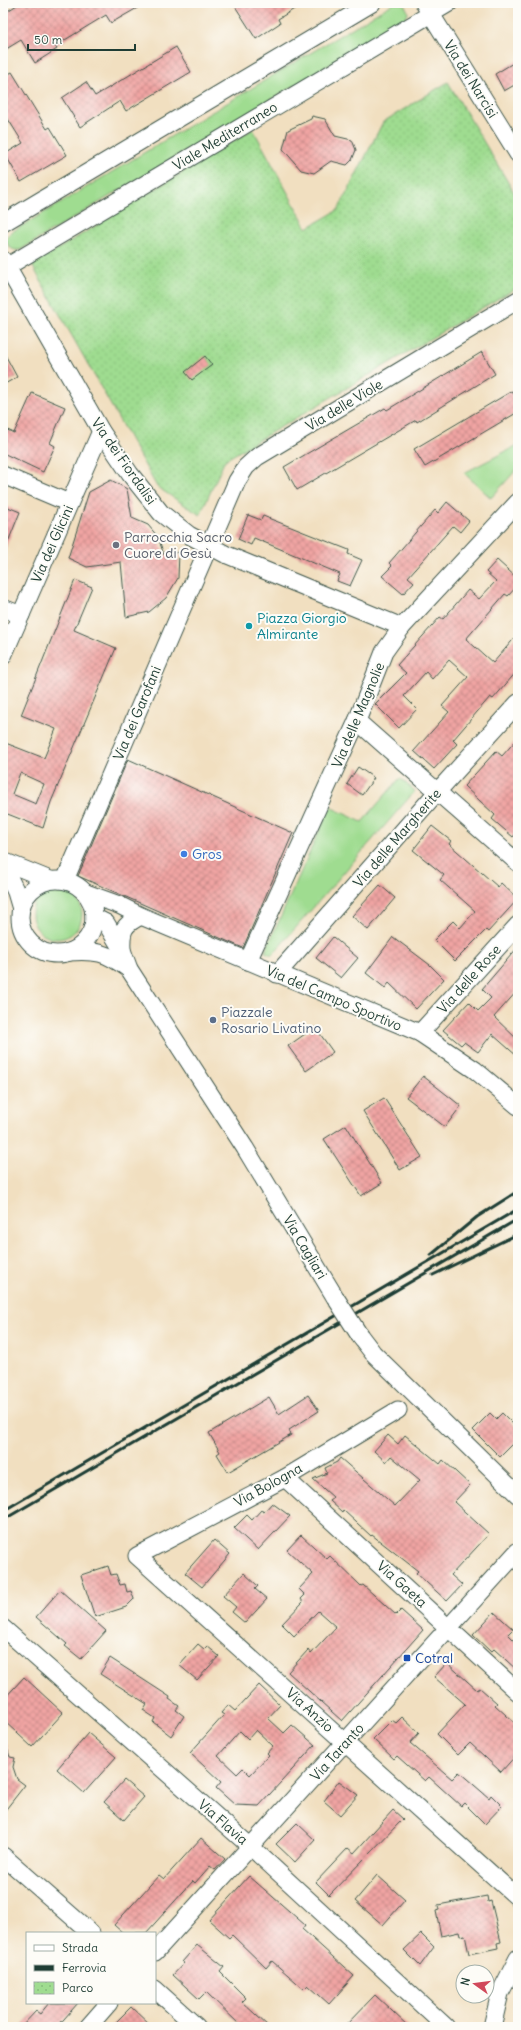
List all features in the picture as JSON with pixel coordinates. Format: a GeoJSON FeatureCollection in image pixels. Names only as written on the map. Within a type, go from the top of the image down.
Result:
{"type":"FeatureCollection","features":[{"type":"Feature","properties":{"kind":"street"},"geometry":{"type":"LineString","coordinates":[[3,223],[372,3]]}},
{"type":"Feature","properties":{"kind":"street","name":"Viale Mediterraneo"},"geometry":{"type":"LineString","coordinates":[[4,265],[427,8],[448,3]]}},
{"type":"Feature","properties":{"kind":"street","name":"Via dei Narcisi"},"geometry":{"type":"LineString","coordinates":[[427,8],[518,154]]}},
{"type":"Feature","properties":{"kind":"street","name":"Via dei Fiordalisi"},"geometry":{"type":"LineString","coordinates":[[4,265],[101,431],[133,478],[161,513],[189,535],[208,546],[402,627]]}},
{"type":"Feature","properties":{"kind":"street","name":"Via delle Viole"},"geometry":{"type":"LineString","coordinates":[[208,546],[240,476],[254,459],[518,300]]}},
{"type":"Feature","properties":{"kind":"street","name":"Via dei Glicini"},"geometry":{"type":"LineString","coordinates":[[3,656],[101,431]]}},
{"type":"Feature","properties":{"kind":"street"},"geometry":{"type":"LineString","coordinates":[[3,476],[70,503]]}},
{"type":"Feature","properties":{"kind":"street","name":"Via delle Magnolie"},"geometry":{"type":"LineString","coordinates":[[248,961],[357,721],[384,652],[402,627],[518,502]]}},
{"type":"Feature","properties":{"kind":"street","name":"Via dei Garofani"},"geometry":{"type":"LineString","coordinates":[[57,880],[208,546]]}},
{"type":"Feature","properties":{"kind":"street"},"geometry":{"type":"LineString","coordinates":[[3,608],[21,615]]}},
{"type":"Feature","properties":{"kind":"street","name":"Via delle Margherite"},"geometry":{"type":"LineString","coordinates":[[277,974],[437,792],[518,703]]}},
{"type":"Feature","properties":{"kind":"street"},"geometry":{"type":"LineString","coordinates":[[357,721],[518,863]]}},
{"type":"Feature","properties":{"kind":"street"},"geometry":{"type":"LineString","coordinates":[[3,861],[76,885],[86,893],[90,900],[94,917],[92,929],[86,939],[78,947],[67,952],[48,953],[32,944],[22,928],[21,909],[16,892],[3,865]]}},
{"type":"Feature","properties":{"kind":"street"},"geometry":{"type":"LineString","coordinates":[[21,909],[31,890],[40,884],[57,880]]}},
{"type":"Feature","properties":{"kind":"street","name":"Via del Campo Sportivo"},"geometry":{"type":"LineString","coordinates":[[86,893],[119,905],[277,974],[420,1033],[475,1070],[518,1106]]}},
{"type":"Feature","properties":{"kind":"street","name":"Via del Campo Sportivo"},"geometry":{"type":"LineString","coordinates":[[94,917],[107,914],[139,915]]}},
{"type":"Feature","properties":{"kind":"street"},"geometry":{"type":"LineString","coordinates":[[122,950],[124,928],[130,921],[139,915]]}},
{"type":"Feature","properties":{"kind":"street","name":"Via Cagliari"},"geometry":{"type":"LineString","coordinates":[[94,917],[106,923],[122,950],[129,969],[245,1148],[360,1336],[373,1353],[518,1495]]}},
{"type":"Feature","properties":{"kind":"street","name":"Via delle Rose"},"geometry":{"type":"LineString","coordinates":[[420,1033],[518,926]]}},
{"type":"Feature","properties":{"kind":"street","name":"Via Cagliari"},"geometry":{"type":"LineString","coordinates":[[67,952],[93,951],[113,958],[129,969]]}},
{"type":"Feature","properties":{"kind":"street","name":"Via Bologna"},"geometry":{"type":"LineString","coordinates":[[137,1556],[285,1478],[398,1410]]}},
{"type":"Feature","properties":{"kind":"street","name":"Via Gaeta"},"geometry":{"type":"LineString","coordinates":[[285,1478],[518,1692]]}},
{"type":"Feature","properties":{"kind":"street","name":"Via Taranto"},"geometry":{"type":"LineString","coordinates":[[156,1951],[518,1551]]}},
{"type":"Feature","properties":{"kind":"street","name":"Via Anzio"},"geometry":{"type":"LineString","coordinates":[[137,1556],[518,1898]]}},
{"type":"Feature","properties":{"kind":"street","name":"Via Flavia"},"geometry":{"type":"LineString","coordinates":[[3,1628],[251,1847],[443,2024]]}},
{"type":"Feature","properties":{"kind":"street"},"geometry":{"type":"LineString","coordinates":[[3,1856],[90,1932]]}},
{"type":"Feature","properties":{"kind":"street"},"geometry":{"type":"LineString","coordinates":[[492,2027],[496,2005],[505,1981],[518,1958]]}},
{"type":"Feature","properties":{"kind":"street"},"geometry":{"type":"LineString","coordinates":[[156,1990],[197,2027]]}},
{"type":"Feature","properties":{"kind":"street"},"geometry":{"type":"LineString","coordinates":[[88,2027],[109,2004]]}},
{"type":"Feature","properties":{"kind":"green space"},"geometry":{"type":"Polygon","coordinates":[[[394,3],[402,3],[407,9],[408,14],[404,20],[20,250],[11,248],[8,244],[6,239],[10,233],[394,3]]]}},
{"type":"Feature","properties":{"kind":"green space"},"geometry":{"type":"Polygon","coordinates":[[[448,82],[518,199],[518,287],[225,460],[200,515],[157,487],[32,265],[253,129],[307,228],[338,210],[383,122],[448,82]]]}},
{"type":"Feature","properties":{"kind":"green space"},"geometry":{"type":"Polygon","coordinates":[[[518,445],[518,468],[491,498],[464,473],[518,445]]]}},
{"type":"Feature","properties":{"kind":"green space"},"geometry":{"type":"Polygon","coordinates":[[[400,778],[415,791],[272,955],[265,952],[330,807],[362,822],[400,778]]]}},
{"type":"Feature","properties":{"kind":"green space"},"geometry":{"type":"Polygon","coordinates":[[[52,889],[62,889],[75,896],[82,909],[82,919],[75,932],[62,939],[52,939],[43,935],[36,928],[32,919],[32,909],[36,900],[43,893],[52,889]]]}},
{"type":"Feature","properties":{"kind":"building"},"geometry":{"type":"Polygon","coordinates":[[[20,3],[146,3],[111,23],[106,15],[55,46],[57,49],[35,63],[21,40],[3,51],[3,14],[20,3]]]}},
{"type":"Feature","properties":{"kind":"building"},"geometry":{"type":"Polygon","coordinates":[[[233,3],[304,3],[278,19],[280,23],[256,39],[233,3]]]}},
{"type":"Feature","properties":{"kind":"building"},"geometry":{"type":"Polygon","coordinates":[[[176,47],[191,72],[126,111],[120,101],[80,127],[62,98],[86,82],[95,96],[176,47]]]}},
{"type":"Feature","properties":{"kind":"building"},"geometry":{"type":"Polygon","coordinates":[[[518,60],[518,83],[504,91],[495,74],[518,60]]]}},
{"type":"Feature","properties":{"kind":"building"},"geometry":{"type":"Polygon","coordinates":[[[12,72],[47,129],[50,127],[67,155],[21,182],[5,154],[23,143],[3,111],[3,77],[12,72]]]}},
{"type":"Feature","properties":{"kind":"building"},"geometry":{"type":"Polygon","coordinates":[[[312,116],[325,119],[335,136],[352,140],[356,150],[352,160],[347,165],[331,161],[314,173],[301,170],[283,149],[288,130],[311,119],[312,116]]]}},
{"type":"Feature","properties":{"kind":"building"},"geometry":{"type":"Polygon","coordinates":[[[3,351],[17,377],[3,385],[3,351]]]}},
{"type":"Feature","properties":{"kind":"building"},"geometry":{"type":"Polygon","coordinates":[[[482,352],[495,374],[417,422],[416,420],[297,490],[284,467],[385,408],[387,410],[482,352]]]}},
{"type":"Feature","properties":{"kind":"building"},"geometry":{"type":"Polygon","coordinates":[[[205,356],[212,365],[192,380],[185,372],[205,356]]]}},
{"type":"Feature","properties":{"kind":"building"},"geometry":{"type":"Polygon","coordinates":[[[512,391],[518,401],[518,412],[425,467],[414,449],[512,391]]]}},
{"type":"Feature","properties":{"kind":"building"},"geometry":{"type":"Polygon","coordinates":[[[32,393],[65,407],[50,443],[55,446],[43,472],[3,453],[3,428],[14,433],[32,393]]]}},
{"type":"Feature","properties":{"kind":"building","name":"Parrocchia Sacro Cuore di Gesù"},"geometry":{"type":"Polygon","coordinates":[[[111,480],[127,489],[132,518],[148,525],[158,537],[164,555],[179,552],[178,578],[166,598],[149,612],[126,617],[121,562],[87,567],[68,558],[89,492],[111,480]]]}},
{"type":"Feature","properties":{"kind":"building"},"geometry":{"type":"Polygon","coordinates":[[[447,502],[469,521],[460,532],[453,526],[408,577],[414,582],[403,594],[382,576],[392,566],[389,563],[435,510],[438,513],[447,502]]]}},
{"type":"Feature","properties":{"kind":"building"},"geometry":{"type":"Polygon","coordinates":[[[3,505],[20,512],[4,552],[3,552],[3,505]]]}},
{"type":"Feature","properties":{"kind":"building"},"geometry":{"type":"Polygon","coordinates":[[[248,515],[261,520],[263,516],[349,550],[348,554],[362,560],[350,586],[337,581],[340,574],[254,538],[251,545],[238,539],[248,515]]]}},
{"type":"Feature","properties":{"kind":"building"},"geometry":{"type":"Polygon","coordinates":[[[497,560],[518,579],[518,585],[508,596],[505,594],[466,639],[493,663],[518,634],[518,670],[493,699],[490,697],[453,740],[457,744],[434,769],[414,751],[449,712],[442,706],[468,677],[449,660],[432,679],[426,672],[404,696],[417,709],[399,728],[375,704],[406,673],[397,665],[440,617],[443,619],[468,590],[479,599],[496,581],[486,572],[497,560]]]}},
{"type":"Feature","properties":{"kind":"building"},"geometry":{"type":"Polygon","coordinates":[[[75,580],[92,587],[74,630],[116,648],[51,802],[43,828],[5,813],[3,814],[3,742],[44,758],[56,729],[21,715],[75,580]],[[20,773],[12,794],[36,804],[44,784],[20,773]]]}},
{"type":"Feature","properties":{"kind":"building"},"geometry":{"type":"Polygon","coordinates":[[[518,738],[518,831],[513,837],[492,819],[495,815],[464,786],[496,751],[502,756],[518,738]]]}},
{"type":"Feature","properties":{"kind":"building","name":"Gros"},"geometry":{"type":"Polygon","coordinates":[[[128,759],[293,833],[243,948],[78,876],[128,759]]]}},
{"type":"Feature","properties":{"kind":"building"},"geometry":{"type":"Polygon","coordinates":[[[358,767],[374,778],[362,795],[347,784],[358,767]]]}},
{"type":"Feature","properties":{"kind":"building"},"geometry":{"type":"Polygon","coordinates":[[[432,826],[451,841],[449,844],[498,887],[501,883],[518,899],[488,932],[486,930],[455,961],[434,940],[453,921],[460,928],[475,911],[440,880],[444,875],[413,850],[432,826]]]}},
{"type":"Feature","properties":{"kind":"building"},"geometry":{"type":"Polygon","coordinates":[[[380,885],[395,898],[368,930],[352,916],[380,885]]]}},
{"type":"Feature","properties":{"kind":"building"},"geometry":{"type":"Polygon","coordinates":[[[333,937],[358,958],[341,978],[316,958],[333,937]]]}},
{"type":"Feature","properties":{"kind":"building"},"geometry":{"type":"Polygon","coordinates":[[[393,937],[430,965],[444,979],[416,1009],[389,983],[385,988],[366,973],[393,937]]]}},
{"type":"Feature","properties":{"kind":"building"},"geometry":{"type":"Polygon","coordinates":[[[518,947],[518,990],[494,1017],[518,1040],[518,1057],[492,1034],[478,1052],[464,1042],[461,1045],[443,1030],[469,1002],[478,1011],[491,998],[482,989],[518,947]]]}},
{"type":"Feature","properties":{"kind":"building"},"geometry":{"type":"Polygon","coordinates":[[[315,1027],[333,1052],[306,1071],[288,1046],[315,1027]]]}},
{"type":"Feature","properties":{"kind":"building"},"geometry":{"type":"Polygon","coordinates":[[[423,1076],[461,1106],[445,1127],[406,1097],[423,1076]]]}},
{"type":"Feature","properties":{"kind":"building"},"geometry":{"type":"Polygon","coordinates":[[[384,1098],[422,1157],[400,1170],[363,1111],[384,1098]]]}},
{"type":"Feature","properties":{"kind":"building"},"geometry":{"type":"Polygon","coordinates":[[[346,1125],[382,1183],[361,1196],[324,1139],[346,1125]]]}},
{"type":"Feature","properties":{"kind":"building"},"geometry":{"type":"Polygon","coordinates":[[[308,1395],[319,1411],[289,1430],[291,1435],[228,1472],[217,1454],[220,1452],[209,1433],[269,1397],[279,1414],[308,1395]]]}},
{"type":"Feature","properties":{"kind":"building"},"geometry":{"type":"Polygon","coordinates":[[[490,1413],[496,1419],[502,1413],[518,1429],[518,1439],[500,1457],[473,1430],[490,1413]]]}},
{"type":"Feature","properties":{"kind":"building"},"geometry":{"type":"Polygon","coordinates":[[[388,1435],[398,1444],[405,1435],[440,1464],[443,1460],[470,1485],[454,1502],[489,1534],[451,1575],[462,1585],[447,1601],[416,1573],[418,1571],[372,1535],[371,1536],[343,1510],[342,1512],[330,1501],[334,1498],[313,1479],[327,1473],[325,1468],[337,1462],[340,1458],[395,1506],[420,1480],[391,1456],[386,1462],[374,1451],[388,1435]]]}},
{"type":"Feature","properties":{"kind":"building"},"geometry":{"type":"Polygon","coordinates":[[[272,1503],[290,1516],[258,1550],[234,1528],[247,1515],[252,1520],[261,1510],[264,1512],[272,1503]]]}},
{"type":"Feature","properties":{"kind":"building"},"geometry":{"type":"Polygon","coordinates":[[[301,1535],[327,1559],[330,1556],[361,1586],[363,1585],[396,1615],[401,1610],[423,1630],[342,1721],[288,1672],[308,1650],[311,1654],[336,1627],[318,1611],[294,1636],[282,1624],[303,1602],[301,1599],[305,1595],[299,1589],[313,1574],[287,1550],[301,1535]]]}},
{"type":"Feature","properties":{"kind":"building"},"geometry":{"type":"Polygon","coordinates":[[[214,1540],[230,1554],[202,1587],[185,1573],[214,1540]]]}},
{"type":"Feature","properties":{"kind":"building"},"geometry":{"type":"Polygon","coordinates":[[[108,1566],[111,1575],[116,1574],[120,1585],[125,1584],[127,1592],[131,1591],[134,1599],[126,1607],[95,1617],[81,1575],[108,1566]]]}},
{"type":"Feature","properties":{"kind":"building"},"geometry":{"type":"Polygon","coordinates":[[[244,1573],[258,1586],[255,1589],[267,1599],[245,1623],[232,1612],[236,1607],[223,1596],[244,1573]]]}},
{"type":"Feature","properties":{"kind":"building"},"geometry":{"type":"Polygon","coordinates":[[[60,1590],[106,1631],[81,1659],[65,1646],[67,1644],[36,1617],[60,1590]]]}},
{"type":"Feature","properties":{"kind":"building"},"geometry":{"type":"Polygon","coordinates":[[[494,1612],[513,1629],[508,1634],[518,1644],[518,1671],[494,1649],[491,1652],[473,1635],[494,1612]]]}},
{"type":"Feature","properties":{"kind":"building"},"geometry":{"type":"Polygon","coordinates":[[[198,1644],[204,1649],[207,1646],[219,1656],[197,1680],[179,1665],[198,1644]]]}},
{"type":"Feature","properties":{"kind":"building"},"geometry":{"type":"Polygon","coordinates":[[[110,1658],[170,1697],[169,1699],[179,1706],[176,1710],[184,1716],[171,1736],[153,1722],[155,1718],[143,1710],[147,1704],[100,1674],[110,1658]]]}},
{"type":"Feature","properties":{"kind":"building"},"geometry":{"type":"Polygon","coordinates":[[[447,1663],[477,1690],[480,1688],[497,1703],[495,1705],[518,1726],[518,1753],[501,1772],[470,1743],[458,1755],[437,1734],[465,1704],[434,1677],[447,1663]]]}},
{"type":"Feature","properties":{"kind":"building"},"geometry":{"type":"Polygon","coordinates":[[[24,1677],[63,1713],[32,1747],[3,1720],[3,1700],[24,1677]]]}},
{"type":"Feature","properties":{"kind":"building"},"geometry":{"type":"Polygon","coordinates":[[[259,1685],[280,1705],[268,1718],[284,1733],[292,1725],[315,1745],[259,1806],[235,1805],[216,1788],[221,1782],[190,1753],[224,1715],[221,1713],[228,1705],[235,1711],[259,1685]],[[256,1730],[248,1739],[240,1731],[218,1756],[237,1774],[243,1768],[250,1775],[269,1755],[267,1753],[273,1746],[256,1730]]]}},
{"type":"Feature","properties":{"kind":"building"},"geometry":{"type":"Polygon","coordinates":[[[402,1717],[419,1733],[410,1743],[452,1779],[459,1772],[489,1798],[491,1795],[502,1806],[485,1824],[464,1803],[461,1806],[429,1777],[425,1781],[397,1756],[394,1759],[373,1739],[392,1720],[396,1723],[402,1717]]]}},
{"type":"Feature","properties":{"kind":"building"},"geometry":{"type":"Polygon","coordinates":[[[88,1733],[116,1757],[84,1793],[57,1769],[88,1733]]]}},
{"type":"Feature","properties":{"kind":"building"},"geometry":{"type":"Polygon","coordinates":[[[5,1742],[10,1757],[15,1758],[13,1767],[17,1779],[25,1785],[3,1813],[3,1743],[5,1742]]]}},
{"type":"Feature","properties":{"kind":"building"},"geometry":{"type":"Polygon","coordinates":[[[124,1780],[144,1797],[124,1820],[104,1802],[124,1780]]]}},
{"type":"Feature","properties":{"kind":"building"},"geometry":{"type":"Polygon","coordinates":[[[339,1781],[358,1795],[340,1815],[324,1801],[339,1781]]]}},
{"type":"Feature","properties":{"kind":"building"},"geometry":{"type":"Polygon","coordinates":[[[393,1810],[403,1819],[329,1895],[316,1882],[348,1848],[354,1853],[393,1810]]]}},
{"type":"Feature","properties":{"kind":"building"},"geometry":{"type":"Polygon","coordinates":[[[297,1823],[315,1840],[295,1862],[276,1844],[297,1823]]]}},
{"type":"Feature","properties":{"kind":"building"},"geometry":{"type":"Polygon","coordinates":[[[201,1838],[225,1859],[215,1870],[210,1866],[195,1883],[193,1881],[147,1932],[122,1932],[114,1925],[159,1875],[164,1879],[201,1838]]]}},
{"type":"Feature","properties":{"kind":"building"},"geometry":{"type":"Polygon","coordinates":[[[377,1875],[405,1900],[383,1925],[355,1901],[377,1875]]]}},
{"type":"Feature","properties":{"kind":"building"},"geometry":{"type":"Polygon","coordinates":[[[249,1876],[305,1925],[302,1929],[354,1976],[329,2004],[308,1985],[304,1989],[272,1961],[266,1968],[232,1935],[229,1938],[209,1920],[249,1876]]]}},
{"type":"Feature","properties":{"kind":"building"},"geometry":{"type":"Polygon","coordinates":[[[487,1896],[488,1902],[491,1901],[501,1942],[497,1943],[498,1948],[469,1954],[465,1935],[460,1936],[459,1932],[441,1936],[436,1911],[439,1910],[438,1905],[487,1896]]]}},
{"type":"Feature","properties":{"kind":"building"},"geometry":{"type":"Polygon","coordinates":[[[421,1934],[434,1947],[420,1966],[404,1950],[421,1934]]]}},
{"type":"Feature","properties":{"kind":"building"},"geometry":{"type":"Polygon","coordinates":[[[197,1945],[224,1967],[220,1972],[246,1998],[242,2002],[269,2027],[242,2027],[206,1992],[199,1999],[173,1975],[197,1945]]]}},
{"type":"Feature","properties":{"kind":"building"},"geometry":{"type":"Polygon","coordinates":[[[375,1995],[409,2027],[344,2027],[375,1995]]]}},
{"type":"Feature","properties":{"kind":"building"},"geometry":{"type":"Polygon","coordinates":[[[48,2004],[77,2004],[57,2027],[21,2027],[36,2011],[40,2014],[48,2004]]]}},
{"type":"Feature","properties":{"kind":"building"},"geometry":{"type":"Polygon","coordinates":[[[131,2007],[152,2027],[111,2027],[131,2007]]]}},
{"type":"Feature","properties":{"kind":"railway"},"geometry":{"type":"LineString","coordinates":[[431,1255],[477,1217],[518,1191]]}},
{"type":"Feature","properties":{"kind":"railway"},"geometry":{"type":"LineString","coordinates":[[3,1511],[518,1209]]}},
{"type":"Feature","properties":{"kind":"railway"},"geometry":{"type":"LineString","coordinates":[[3,1520],[518,1219]]}},
{"type":"Feature","properties":{"kind":"railway"},"geometry":{"type":"LineString","coordinates":[[433,1275],[518,1234]]}},
{"type":"Feature","properties":{"kind":"place","name":"Parrocchia Sacro Cuore di Gesù"},"geometry":{"type":"Point","coordinates":[116,545]}},
{"type":"Feature","properties":{"kind":"place","name":"Piazza Giorgio Almirante"},"geometry":{"type":"Point","coordinates":[249,626]}},
{"type":"Feature","properties":{"kind":"place","name":"Gros"},"geometry":{"type":"Point","coordinates":[184,854]}},
{"type":"Feature","properties":{"kind":"place","name":"Piazzale Rosario Livatino"},"geometry":{"type":"Point","coordinates":[213,1020]}},
{"type":"Feature","properties":{"kind":"place","name":"Cotral"},"geometry":{"type":"Point","coordinates":[407,1658]}}]}
